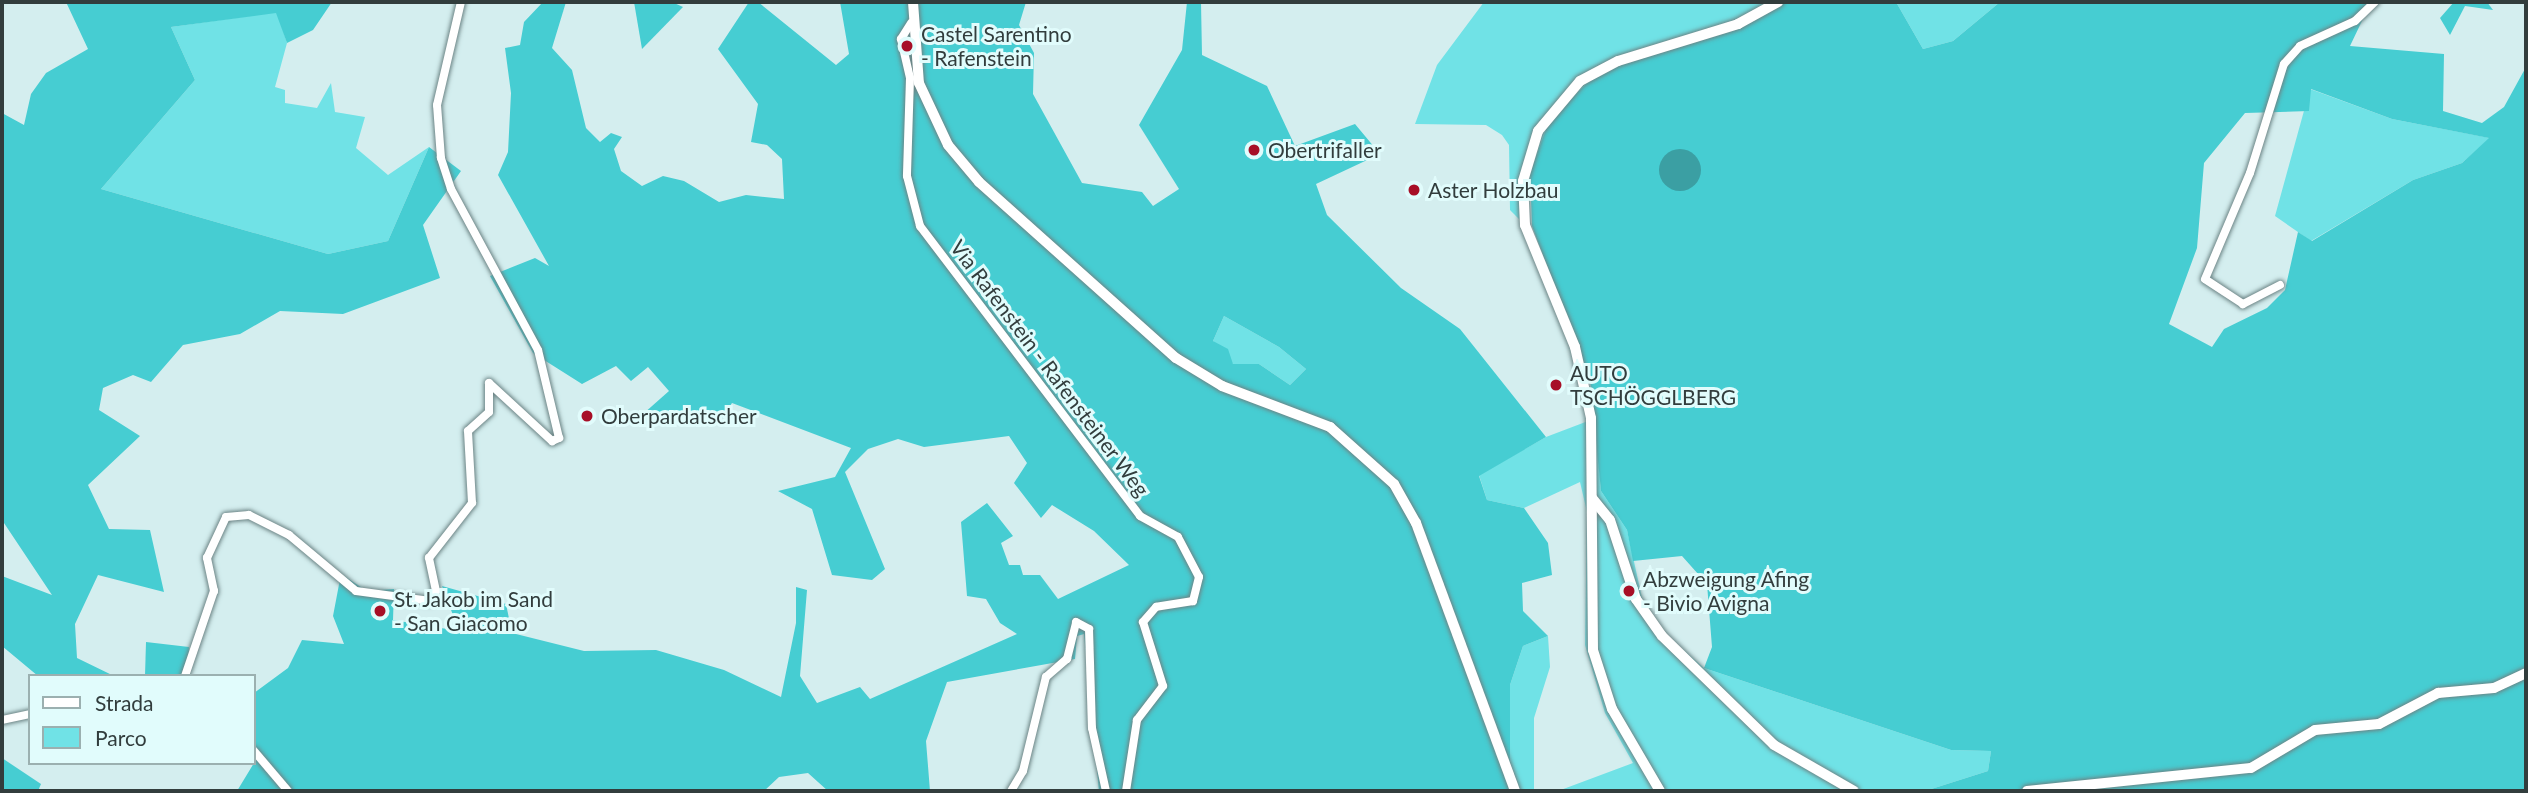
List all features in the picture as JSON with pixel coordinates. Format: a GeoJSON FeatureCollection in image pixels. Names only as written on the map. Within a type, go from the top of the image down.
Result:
{"type":"FeatureCollection","features":[{"type":"Feature","properties":{"kind":"main road"},"geometry":{"type":"LineString","coordinates":[[913,2],[911,23],[919,83],[934,118],[962,163],[994,197],[1196,372],[1330,427],[1394,484],[1421,534],[1515,791]]}},
{"type":"Feature","properties":{"kind":"main road"},"geometry":{"type":"LineString","coordinates":[[1660,791],[1612,709],[1593,650],[1592,498],[1587,396],[1561,308],[1525,225],[1523,181],[1533,142],[1555,105],[1598,70],[1738,24],[1778,2]]}},
{"type":"Feature","properties":{"kind":"street"},"geometry":{"type":"LineString","coordinates":[[186,674],[214,591],[207,558],[226,517],[249,515],[289,534],[356,591],[430,601],[436,591],[429,558],[472,503],[468,431],[489,412],[489,383],[552,441],[559,438],[537,350],[451,188],[442,158],[437,105],[460,2]]}},
{"type":"Feature","properties":{"kind":"street"},"geometry":{"type":"LineString","coordinates":[[2280,285],[2243,304],[2205,279],[2250,173],[2284,64],[2300,46],[2347,26],[2375,2]]}},
{"type":"Feature","properties":{"kind":"street","name":"Via Rafenstein - Rafensteiner Weg"},"geometry":{"type":"LineString","coordinates":[[911,23],[901,45],[910,78],[907,176],[920,226],[1140,516],[1178,537],[1199,577],[1193,601],[1156,607],[1143,622],[1163,685],[1137,720],[1126,791]]}},
{"type":"Feature","properties":{"kind":"street"},"geometry":{"type":"LineString","coordinates":[[1592,498],[1610,520],[1636,599],[1662,636],[1774,745],[1854,791]]}},
{"type":"Feature","properties":{"kind":"street"},"geometry":{"type":"LineString","coordinates":[[1011,791],[1023,771],[1046,677],[1067,659],[1076,622],[1089,629],[1092,728],[1107,791]]}},
{"type":"Feature","properties":{"kind":"street"},"geometry":{"type":"LineString","coordinates":[[2027,791],[2251,768],[2315,730],[2379,724],[2438,693],[2494,688],[2526,673]]}},
{"type":"Feature","properties":{"kind":"street"},"geometry":{"type":"LineString","coordinates":[[2,720],[28,714]]}},
{"type":"Feature","properties":{"kind":"street"},"geometry":{"type":"LineString","coordinates":[[256,753],[288,791]]}},
{"type":"Feature","properties":{"kind":"green space"},"geometry":{"type":"Polygon","coordinates":[[[1484,2],[1788,2],[1530,173],[1525,225],[1510,210],[1509,145],[1502,135],[1486,125],[1415,124],[1437,65],[1484,2]]]}},
{"type":"Feature","properties":{"kind":"green space"},"geometry":{"type":"Polygon","coordinates":[[[1896,2],[2000,2],[1953,41],[1923,49],[1896,2]]]}},
{"type":"Feature","properties":{"kind":"green space"},"geometry":{"type":"Polygon","coordinates":[[[277,12],[287,43],[275,87],[285,90],[285,103],[317,108],[331,83],[335,112],[365,117],[356,148],[388,175],[429,147],[388,241],[328,254],[101,189],[195,80],[171,27],[277,12]]]}},
{"type":"Feature","properties":{"kind":"green space"},"geometry":{"type":"Polygon","coordinates":[[[2310,89],[2392,119],[2490,138],[2462,163],[2413,180],[2311,241],[2275,216],[2310,89]]]}},
{"type":"Feature","properties":{"kind":"green space"},"geometry":{"type":"Polygon","coordinates":[[[1224,316],[1279,347],[1306,369],[1290,385],[1259,364],[1233,364],[1213,341],[1224,316]]]}},
{"type":"Feature","properties":{"kind":"green space"},"geometry":{"type":"Polygon","coordinates":[[[1596,418],[1601,491],[1627,530],[1644,607],[1663,632],[1704,668],[1951,750],[1991,751],[1988,771],[1925,791],[1558,791],[1633,763],[1605,713],[1585,645],[1587,512],[1580,482],[1524,508],[1487,500],[1479,475],[1546,437],[1596,418]]]}},
{"type":"Feature","properties":{"kind":"green space"},"geometry":{"type":"Polygon","coordinates":[[[1548,636],[1550,667],[1534,718],[1534,791],[1521,791],[1510,761],[1510,685],[1523,646],[1548,636]]]}},
{"type":"Feature","properties":{"kind":"shaded area"},"geometry":{"type":"Polygon","coordinates":[[[66,2],[332,2],[313,30],[287,43],[276,13],[171,27],[195,80],[101,189],[328,254],[388,241],[429,147],[461,171],[423,225],[440,278],[343,314],[280,311],[240,334],[183,345],[151,382],[133,375],[103,388],[99,410],[140,436],[88,485],[109,529],[150,530],[164,592],[98,575],[75,624],[77,658],[110,674],[36,674],[2,646],[2,576],[52,595],[2,520],[2,113],[24,125],[31,94],[46,73],[88,49],[66,2]]]}},
{"type":"Feature","properties":{"kind":"shaded area"},"geometry":{"type":"Polygon","coordinates":[[[543,2],[566,2],[552,48],[572,70],[586,128],[600,142],[611,133],[622,137],[614,149],[621,171],[642,186],[663,176],[684,181],[719,202],[746,195],[784,199],[782,159],[767,145],[751,142],[758,104],[718,49],[749,2],[758,2],[836,65],[849,54],[840,2],[1026,2],[1019,25],[1034,53],[1033,94],[1082,183],[1142,192],[1153,206],[1179,189],[1139,125],[1182,50],[1187,2],[1201,2],[1202,55],[1267,86],[1295,146],[1355,124],[1380,154],[1316,184],[1327,215],[1401,288],[1460,329],[1546,437],[1479,476],[1487,500],[1524,508],[1548,543],[1552,575],[1522,583],[1523,611],[1548,636],[1523,646],[1510,685],[1510,761],[1521,791],[1099,791],[1084,634],[1077,636],[1075,659],[947,682],[926,741],[930,791],[828,791],[808,773],[779,777],[764,791],[237,791],[253,765],[256,765],[256,692],[288,668],[302,640],[344,644],[333,616],[341,574],[367,591],[394,589],[393,620],[459,631],[442,586],[506,604],[512,633],[584,651],[656,650],[724,670],[781,697],[796,623],[796,587],[807,590],[800,676],[817,703],[860,687],[870,699],[1017,634],[1000,623],[986,599],[967,596],[961,522],[987,503],[1013,536],[1001,543],[1009,565],[1020,565],[1023,575],[1040,575],[1058,599],[1129,565],[1094,531],[1052,505],[1041,518],[1014,483],[1027,463],[1009,436],[924,447],[898,439],[868,449],[845,472],[885,569],[872,580],[832,575],[812,509],[778,491],[835,477],[851,448],[732,403],[722,418],[693,411],[651,427],[641,424],[643,414],[669,391],[648,367],[631,381],[616,366],[582,384],[533,353],[490,276],[535,258],[549,266],[498,175],[508,152],[511,93],[505,48],[520,45],[524,22],[543,2]],[[1224,316],[1213,341],[1228,349],[1233,364],[1259,364],[1290,385],[1306,369],[1279,347],[1224,316]]]}},
{"type":"Feature","properties":{"kind":"shaded area"},"geometry":{"type":"Polygon","coordinates":[[[634,2],[672,2],[683,7],[642,49],[634,2]]]}},
{"type":"Feature","properties":{"kind":"shaded area"},"geometry":{"type":"Polygon","coordinates":[[[1788,2],[1896,2],[1923,49],[1953,41],[2000,2],[2371,2],[2350,46],[2444,54],[2443,111],[2482,123],[2504,107],[2526,67],[2526,791],[1925,791],[1988,771],[1991,751],[1951,750],[1704,668],[1712,647],[1707,584],[1682,556],[1633,561],[1627,530],[1601,491],[1590,380],[1532,226],[1530,173],[1550,119],[1598,73],[1788,2]],[[2311,89],[2309,111],[2245,113],[2204,163],[2197,248],[2169,324],[2212,347],[2224,329],[2267,308],[2285,290],[2298,232],[2312,241],[2413,180],[2462,163],[2489,138],[2392,119],[2311,89]]]}},
{"type":"Feature","properties":{"kind":"shaded area"},"geometry":{"type":"Polygon","coordinates":[[[2454,2],[2487,2],[2493,10],[2465,6],[2450,35],[2440,18],[2454,2]]]}},
{"type":"Feature","properties":{"kind":"shaded area"},"geometry":{"type":"Polygon","coordinates":[[[1680,149],[1695,155],[1701,170],[1695,185],[1680,191],[1665,185],[1659,170],[1665,155],[1680,149]]]}},
{"type":"Feature","properties":{"kind":"shaded area"},"geometry":{"type":"Polygon","coordinates":[[[146,642],[189,647],[188,674],[145,674],[146,642]]]}},
{"type":"Feature","properties":{"kind":"shaded area"},"geometry":{"type":"Polygon","coordinates":[[[2,758],[41,784],[38,791],[2,791],[2,758]]]}},
{"type":"Feature","properties":{"kind":"place","name":"Castel Sarentino - Rafenstein"},"geometry":{"type":"Point","coordinates":[907,46]}},
{"type":"Feature","properties":{"kind":"place","name":"Obertrifaller"},"geometry":{"type":"Point","coordinates":[1254,150]}},
{"type":"Feature","properties":{"kind":"place","name":"Aster Holzbau"},"geometry":{"type":"Point","coordinates":[1414,190]}},
{"type":"Feature","properties":{"kind":"place","name":"AUTO TSCHÖGGLBERG"},"geometry":{"type":"Point","coordinates":[1556,385]}},
{"type":"Feature","properties":{"kind":"place","name":"Oberpardatscher"},"geometry":{"type":"Point","coordinates":[587,416]}},
{"type":"Feature","properties":{"kind":"place","name":"Abzweigung Afing - Bivio Avigna"},"geometry":{"type":"Point","coordinates":[1629,591]}},
{"type":"Feature","properties":{"kind":"place","name":"St. Jakob im Sand - San Giacomo"},"geometry":{"type":"Point","coordinates":[380,611]}}]}
